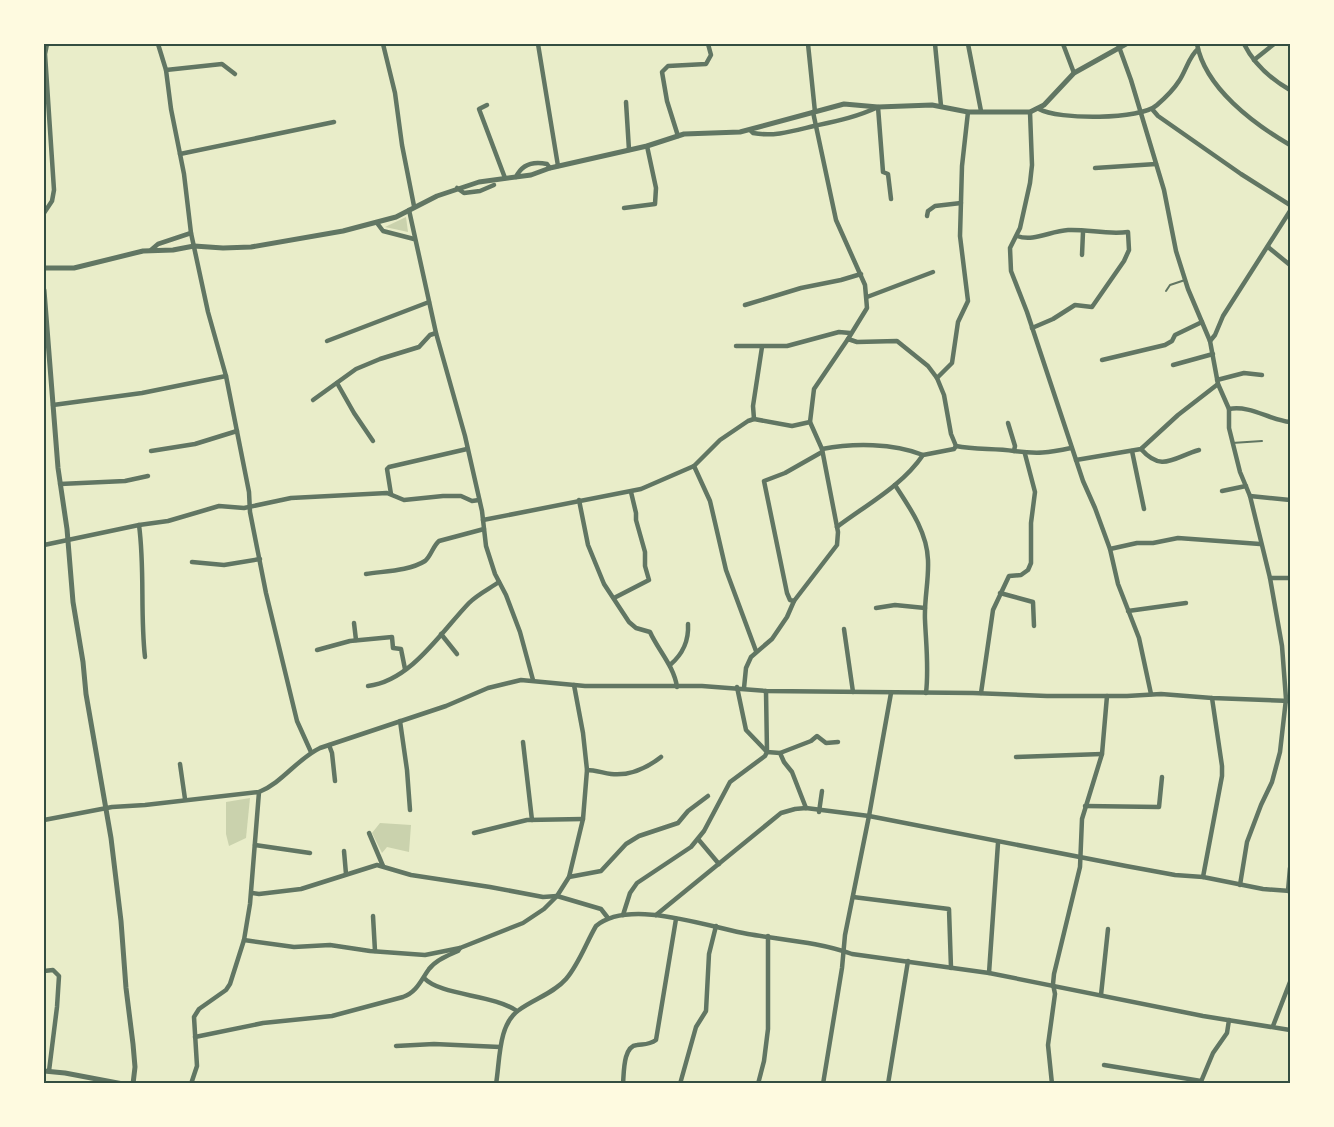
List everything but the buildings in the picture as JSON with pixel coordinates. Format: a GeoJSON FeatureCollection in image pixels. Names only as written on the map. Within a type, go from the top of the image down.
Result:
{"type":"FeatureCollection","features":[{"type":"Feature","properties":{"kind":"street"},"geometry":{"type":"LineString","coordinates":[[44,213],[52,201],[54,190],[46,72],[47,44]]}},
{"type":"Feature","properties":{"kind":"street"},"geometry":{"type":"LineString","coordinates":[[158,44],[166,70],[191,233],[208,312],[226,376],[251,500],[250,507],[260,559],[285,676],[297,721],[311,752]]}},
{"type":"Feature","properties":{"kind":"street"},"geometry":{"type":"LineString","coordinates":[[383,44],[395,93],[412,208],[414,239],[435,333],[454,394],[479,500],[486,546],[520,632],[533,680]]}},
{"type":"Feature","properties":{"kind":"street"},"geometry":{"type":"LineString","coordinates":[[538,44],[558,166]]}},
{"type":"Feature","properties":{"kind":"street"},"geometry":{"type":"LineString","coordinates":[[678,136],[667,100],[662,72],[668,66],[706,64],[711,55],[708,44]]}},
{"type":"Feature","properties":{"kind":"street"},"geometry":{"type":"LineString","coordinates":[[744,688],[746,668],[756,651],[772,639],[794,602],[837,545],[837,527],[822,450],[810,422],[814,389],[865,314],[867,297],[861,274],[837,220],[815,126],[808,44]]}},
{"type":"Feature","properties":{"kind":"street"},"geometry":{"type":"LineString","coordinates":[[934,44],[941,106]]}},
{"type":"Feature","properties":{"kind":"street"},"geometry":{"type":"LineString","coordinates":[[968,44],[981,111]]}},
{"type":"Feature","properties":{"kind":"street"},"geometry":{"type":"LineString","coordinates":[[1063,44],[1074,73]]}},
{"type":"Feature","properties":{"kind":"street"},"geometry":{"type":"LineString","coordinates":[[44,268],[74,268],[151,250],[173,250],[194,246],[223,248],[265,245],[377,224],[457,188],[479,182],[531,175],[550,168],[647,146],[678,136],[728,134],[750,130],[844,104],[878,107],[941,106],[968,112],[1030,112],[1039,109],[1074,73],[1119,45],[1126,44]]}},
{"type":"Feature","properties":{"kind":"street"},"geometry":{"type":"LineString","coordinates":[[1244,44],[1266,73],[1290,90]]}},
{"type":"Feature","properties":{"kind":"street"},"geometry":{"type":"LineString","coordinates":[[1254,60],[1274,44]]}},
{"type":"Feature","properties":{"kind":"street"},"geometry":{"type":"LineString","coordinates":[[1119,45],[1164,189],[1171,234],[1185,280],[1210,341],[1217,382],[1229,410],[1228,428],[1250,496],[1270,578],[1282,646],[1288,700]]}},
{"type":"Feature","properties":{"kind":"street"},"geometry":{"type":"LineString","coordinates":[[1039,109],[1045,112],[1100,116],[1140,113],[1152,109],[1176,86],[1197,46]]}},
{"type":"Feature","properties":{"kind":"street"},"geometry":{"type":"LineString","coordinates":[[1197,46],[1212,78],[1224,95],[1247,116],[1290,145]]}},
{"type":"Feature","properties":{"kind":"street"},"geometry":{"type":"LineString","coordinates":[[166,70],[222,64],[235,74]]}},
{"type":"Feature","properties":{"kind":"street"},"geometry":{"type":"LineString","coordinates":[[626,102],[629,150]]}},
{"type":"Feature","properties":{"kind":"street"},"geometry":{"type":"LineString","coordinates":[[487,105],[479,110],[505,178]]}},
{"type":"Feature","properties":{"kind":"street"},"geometry":{"type":"LineString","coordinates":[[750,130],[761,135],[784,134],[852,118],[878,107]]}},
{"type":"Feature","properties":{"kind":"street"},"geometry":{"type":"LineString","coordinates":[[878,107],[883,172],[888,174],[891,199]]}},
{"type":"Feature","properties":{"kind":"street"},"geometry":{"type":"LineString","coordinates":[[1152,109],[1158,116],[1290,206]]}},
{"type":"Feature","properties":{"kind":"street"},"geometry":{"type":"LineString","coordinates":[[937,378],[952,363],[958,322],[968,301],[960,236],[962,166],[968,112]]}},
{"type":"Feature","properties":{"kind":"street"},"geometry":{"type":"LineString","coordinates":[[1030,112],[1031,176],[1028,199],[1017,236],[1010,248],[1010,262],[1071,448],[1110,549],[1118,584],[1139,638],[1151,694]]}},
{"type":"Feature","properties":{"kind":"street"},"geometry":{"type":"LineString","coordinates":[[180,154],[334,122]]}},
{"type":"Feature","properties":{"kind":"street"},"geometry":{"type":"LineString","coordinates":[[624,208],[655,204],[656,188],[647,146]]}},
{"type":"Feature","properties":{"kind":"street"},"geometry":{"type":"LineString","coordinates":[[516,177],[520,168],[525,165],[543,163],[550,168]]}},
{"type":"Feature","properties":{"kind":"street"},"geometry":{"type":"LineString","coordinates":[[1095,168],[1156,164]]}},
{"type":"Feature","properties":{"kind":"street"},"geometry":{"type":"LineString","coordinates":[[457,188],[464,193],[480,191],[494,185]]}},
{"type":"Feature","properties":{"kind":"street"},"geometry":{"type":"LineString","coordinates":[[927,216],[928,211],[935,206],[962,203]]}},
{"type":"Feature","properties":{"kind":"street"},"geometry":{"type":"LineString","coordinates":[[1210,341],[1223,316],[1290,211]]}},
{"type":"Feature","properties":{"kind":"street"},"geometry":{"type":"LineString","coordinates":[[377,224],[383,231],[414,239]]}},
{"type":"Feature","properties":{"kind":"street"},"geometry":{"type":"LineString","coordinates":[[1017,236],[1027,239],[1068,230],[1128,232],[1129,250],[1124,261],[1092,307],[1075,305],[1053,319],[1032,328]]}},
{"type":"Feature","properties":{"kind":"street"},"geometry":{"type":"LineString","coordinates":[[1082,255],[1083,232]]}},
{"type":"Feature","properties":{"kind":"street"},"geometry":{"type":"LineString","coordinates":[[151,250],[158,244],[191,233]]}},
{"type":"Feature","properties":{"kind":"street"},"geometry":{"type":"LineString","coordinates":[[1268,247],[1290,265]]}},
{"type":"Feature","properties":{"kind":"street"},"geometry":{"type":"LineString","coordinates":[[867,297],[933,272]]}},
{"type":"Feature","properties":{"kind":"street"},"geometry":{"type":"LineString","coordinates":[[745,305],[801,288],[861,274]]}},
{"type":"Feature","properties":{"kind":"street"},"geometry":{"type":"LineString","coordinates":[[44,290],[60,484],[74,602],[121,921],[133,1044],[133,1083]]}},
{"type":"Feature","properties":{"kind":"street"},"geometry":{"type":"LineString","coordinates":[[327,341],[429,302]]}},
{"type":"Feature","properties":{"kind":"street"},"geometry":{"type":"LineString","coordinates":[[1102,360],[1165,345],[1172,341],[1175,335],[1202,322]]}},
{"type":"Feature","properties":{"kind":"street"},"geometry":{"type":"LineString","coordinates":[[736,346],[787,345],[839,332],[850,333]]}},
{"type":"Feature","properties":{"kind":"street"},"geometry":{"type":"LineString","coordinates":[[313,400],[346,375],[367,364],[419,347],[435,333]]}},
{"type":"Feature","properties":{"kind":"street"},"geometry":{"type":"LineString","coordinates":[[848,339],[857,342],[897,341],[928,366],[937,378],[944,395],[956,446]]}},
{"type":"Feature","properties":{"kind":"street"},"geometry":{"type":"LineString","coordinates":[[754,419],[753,406],[762,347]]}},
{"type":"Feature","properties":{"kind":"street"},"geometry":{"type":"LineString","coordinates":[[1173,365],[1213,354]]}},
{"type":"Feature","properties":{"kind":"street"},"geometry":{"type":"LineString","coordinates":[[1076,460],[1141,449],[1217,382],[1244,373],[1262,375]]}},
{"type":"Feature","properties":{"kind":"street"},"geometry":{"type":"LineString","coordinates":[[53,405],[142,393],[226,376]]}},
{"type":"Feature","properties":{"kind":"street"},"geometry":{"type":"LineString","coordinates":[[337,383],[373,441]]}},
{"type":"Feature","properties":{"kind":"street"},"geometry":{"type":"LineString","coordinates":[[1229,410],[1237,408],[1249,410],[1290,422]]}},
{"type":"Feature","properties":{"kind":"street"},"geometry":{"type":"LineString","coordinates":[[483,520],[579,500],[631,492],[680,474],[694,466],[720,440],[754,419],[792,426],[810,422]]}},
{"type":"Feature","properties":{"kind":"street"},"geometry":{"type":"LineString","coordinates":[[1008,423],[1015,446],[1014,451]]}},
{"type":"Feature","properties":{"kind":"street"},"geometry":{"type":"LineString","coordinates":[[151,450],[195,444],[237,431]]}},
{"type":"Feature","properties":{"kind":"street"},"geometry":{"type":"LineString","coordinates":[[794,602],[790,600],[787,592],[764,481],[785,472],[822,450],[839,446],[889,447],[923,455],[954,449],[956,446],[1025,454],[1071,448]]}},
{"type":"Feature","properties":{"kind":"street"},"geometry":{"type":"LineString","coordinates":[[391,494],[387,470],[389,467],[467,449]]}},
{"type":"Feature","properties":{"kind":"street"},"geometry":{"type":"LineString","coordinates":[[1141,449],[1150,459],[1167,462],[1199,450]]}},
{"type":"Feature","properties":{"kind":"street"},"geometry":{"type":"LineString","coordinates":[[1132,451],[1144,509]]}},
{"type":"Feature","properties":{"kind":"street"},"geometry":{"type":"LineString","coordinates":[[981,693],[993,610],[1008,576],[1021,575],[1028,570],[1031,563],[1034,484],[1025,454]]}},
{"type":"Feature","properties":{"kind":"street"},"geometry":{"type":"LineString","coordinates":[[837,527],[895,485],[911,471],[923,455]]}},
{"type":"Feature","properties":{"kind":"street"},"geometry":{"type":"LineString","coordinates":[[694,466],[710,501],[726,570],[756,651]]}},
{"type":"Feature","properties":{"kind":"street"},"geometry":{"type":"LineString","coordinates":[[60,484],[126,481],[148,476]]}},
{"type":"Feature","properties":{"kind":"street"},"geometry":{"type":"LineString","coordinates":[[895,485],[917,519],[927,546],[926,693]]}},
{"type":"Feature","properties":{"kind":"street"},"geometry":{"type":"LineString","coordinates":[[1222,491],[1246,486]]}},
{"type":"Feature","properties":{"kind":"street"},"geometry":{"type":"LineString","coordinates":[[614,598],[649,580],[631,492]]}},
{"type":"Feature","properties":{"kind":"street"},"geometry":{"type":"LineString","coordinates":[[44,545],[168,521],[219,506],[250,507],[291,498],[391,494],[398,499],[409,500],[461,496],[472,501],[479,500]]}},
{"type":"Feature","properties":{"kind":"street"},"geometry":{"type":"LineString","coordinates":[[1250,496],[1290,500]]}},
{"type":"Feature","properties":{"kind":"street"},"geometry":{"type":"LineString","coordinates":[[579,500],[588,545],[610,596],[614,598],[629,622],[636,628],[650,632],[657,648],[670,665],[677,687]]}},
{"type":"Feature","properties":{"kind":"street"},"geometry":{"type":"LineString","coordinates":[[139,525],[143,576],[141,619],[145,657]]}},
{"type":"Feature","properties":{"kind":"street"},"geometry":{"type":"LineString","coordinates":[[366,574],[408,567],[427,559],[439,541],[484,529]]}},
{"type":"Feature","properties":{"kind":"street"},"geometry":{"type":"LineString","coordinates":[[1110,549],[1178,538],[1260,544]]}},
{"type":"Feature","properties":{"kind":"street"},"geometry":{"type":"LineString","coordinates":[[192,562],[224,565],[260,559]]}},
{"type":"Feature","properties":{"kind":"street"},"geometry":{"type":"LineString","coordinates":[[1270,578],[1290,578]]}},
{"type":"Feature","properties":{"kind":"street"},"geometry":{"type":"LineString","coordinates":[[368,686],[385,683],[416,661],[475,597],[499,582]]}},
{"type":"Feature","properties":{"kind":"street"},"geometry":{"type":"LineString","coordinates":[[1000,593],[1033,602],[1034,626]]}},
{"type":"Feature","properties":{"kind":"street"},"geometry":{"type":"LineString","coordinates":[[1128,611],[1186,603]]}},
{"type":"Feature","properties":{"kind":"street"},"geometry":{"type":"LineString","coordinates":[[876,608],[895,605],[925,608]]}},
{"type":"Feature","properties":{"kind":"street"},"geometry":{"type":"LineString","coordinates":[[354,623],[356,640]]}},
{"type":"Feature","properties":{"kind":"street"},"geometry":{"type":"LineString","coordinates":[[670,665],[679,657],[686,644],[688,624]]}},
{"type":"Feature","properties":{"kind":"street"},"geometry":{"type":"LineString","coordinates":[[844,629],[852,692]]}},
{"type":"Feature","properties":{"kind":"street"},"geometry":{"type":"LineString","coordinates":[[441,634],[457,654]]}},
{"type":"Feature","properties":{"kind":"street"},"geometry":{"type":"LineString","coordinates":[[317,650],[356,640],[392,637],[393,648],[401,649],[405,669]]}},
{"type":"Feature","properties":{"kind":"street"},"geometry":{"type":"LineString","coordinates":[[44,820],[106,808],[259,792],[311,752],[446,706],[488,687],[521,680],[574,685],[737,687],[766,691],[1107,696],[1151,694],[1288,700]]}},
{"type":"Feature","properties":{"kind":"street"},"geometry":{"type":"LineString","coordinates":[[244,940],[302,947],[339,946],[428,954],[460,948],[523,923],[544,909],[557,896],[569,877],[583,819],[587,770],[574,685]]}},
{"type":"Feature","properties":{"kind":"street"},"geometry":{"type":"LineString","coordinates":[[737,687],[746,730],[767,752],[780,753],[817,736],[826,743],[838,742]]}},
{"type":"Feature","properties":{"kind":"street"},"geometry":{"type":"LineString","coordinates":[[623,915],[630,893],[637,883],[683,853],[698,839],[730,782],[761,760],[767,752],[766,691]]}},
{"type":"Feature","properties":{"kind":"street"},"geometry":{"type":"LineString","coordinates":[[823,1083],[843,950],[891,693]]}},
{"type":"Feature","properties":{"kind":"street"},"geometry":{"type":"LineString","coordinates":[[1240,885],[1247,842],[1278,762],[1290,694]]}},
{"type":"Feature","properties":{"kind":"street"},"geometry":{"type":"LineString","coordinates":[[1052,1083],[1048,1045],[1056,994],[1053,984],[1078,876],[1082,819],[1102,754],[1107,696]]}},
{"type":"Feature","properties":{"kind":"street"},"geometry":{"type":"LineString","coordinates":[[1203,877],[1222,776],[1212,698]]}},
{"type":"Feature","properties":{"kind":"street"},"geometry":{"type":"LineString","coordinates":[[400,721],[408,770],[410,810]]}},
{"type":"Feature","properties":{"kind":"street"},"geometry":{"type":"LineString","coordinates":[[522,742],[532,820]]}},
{"type":"Feature","properties":{"kind":"street"},"geometry":{"type":"LineString","coordinates":[[329,745],[335,782]]}},
{"type":"Feature","properties":{"kind":"street"},"geometry":{"type":"LineString","coordinates":[[780,753],[792,772],[806,808]]}},
{"type":"Feature","properties":{"kind":"street"},"geometry":{"type":"LineString","coordinates":[[1016,757],[1102,754]]}},
{"type":"Feature","properties":{"kind":"street"},"geometry":{"type":"LineString","coordinates":[[587,770],[626,774],[646,767],[661,757]]}},
{"type":"Feature","properties":{"kind":"street"},"geometry":{"type":"LineString","coordinates":[[180,764],[185,799]]}},
{"type":"Feature","properties":{"kind":"street"},"geometry":{"type":"LineString","coordinates":[[1085,806],[1160,807],[1162,777]]}},
{"type":"Feature","properties":{"kind":"street"},"geometry":{"type":"LineString","coordinates":[[819,812],[822,791]]}},
{"type":"Feature","properties":{"kind":"street"},"geometry":{"type":"LineString","coordinates":[[191,1083],[197,1066],[194,1017],[196,1012],[226,990],[230,984],[244,940],[252,893],[259,792]]}},
{"type":"Feature","properties":{"kind":"street"},"geometry":{"type":"LineString","coordinates":[[569,877],[602,871],[626,844],[639,836],[678,823],[688,811],[708,796]]}},
{"type":"Feature","properties":{"kind":"street"},"geometry":{"type":"LineString","coordinates":[[656,915],[781,813],[806,808],[819,812],[869,816],[998,843],[1240,885],[1289,891],[1290,868]]}},
{"type":"Feature","properties":{"kind":"street"},"geometry":{"type":"LineString","coordinates":[[474,833],[518,821],[583,819]]}},
{"type":"Feature","properties":{"kind":"street"},"geometry":{"type":"LineString","coordinates":[[369,833],[383,866]]}},
{"type":"Feature","properties":{"kind":"street"},"geometry":{"type":"LineString","coordinates":[[698,839],[719,864]]}},
{"type":"Feature","properties":{"kind":"street"},"geometry":{"type":"LineString","coordinates":[[989,973],[998,843]]}},
{"type":"Feature","properties":{"kind":"street"},"geometry":{"type":"LineString","coordinates":[[255,845],[310,853]]}},
{"type":"Feature","properties":{"kind":"street"},"geometry":{"type":"LineString","coordinates":[[344,851],[346,874]]}},
{"type":"Feature","properties":{"kind":"street"},"geometry":{"type":"LineString","coordinates":[[252,893],[301,889],[370,867],[383,866],[411,875],[543,897],[557,896],[601,909],[608,918]]}},
{"type":"Feature","properties":{"kind":"street"},"geometry":{"type":"LineString","coordinates":[[853,897],[948,909],[951,968]]}},
{"type":"Feature","properties":{"kind":"street"},"geometry":{"type":"LineString","coordinates":[[496,1083],[500,1047],[504,1034],[517,1011],[547,994],[566,979],[596,926],[608,918],[623,915],[656,915],[836,947],[852,954],[1053,984],[1228,1020],[1290,1030]]}},
{"type":"Feature","properties":{"kind":"street"},"geometry":{"type":"LineString","coordinates":[[374,916],[375,951]]}},
{"type":"Feature","properties":{"kind":"street"},"geometry":{"type":"LineString","coordinates":[[623,1083],[628,1052],[631,1047],[651,1044],[656,1040],[676,919]]}},
{"type":"Feature","properties":{"kind":"street"},"geometry":{"type":"LineString","coordinates":[[680,1083],[696,1027],[706,1011],[709,954],[716,926]]}},
{"type":"Feature","properties":{"kind":"street"},"geometry":{"type":"LineString","coordinates":[[1101,995],[1108,929]]}},
{"type":"Feature","properties":{"kind":"street"},"geometry":{"type":"LineString","coordinates":[[758,1083],[768,1029],[768,936]]}},
{"type":"Feature","properties":{"kind":"street"},"geometry":{"type":"LineString","coordinates":[[195,1037],[263,1023],[339,1015],[410,995],[435,963],[460,948]]}},
{"type":"Feature","properties":{"kind":"street"},"geometry":{"type":"LineString","coordinates":[[428,954],[435,963]]}},
{"type":"Feature","properties":{"kind":"street"},"geometry":{"type":"LineString","coordinates":[[428,954],[430,968]]}},
{"type":"Feature","properties":{"kind":"street"},"geometry":{"type":"LineString","coordinates":[[888,1083],[908,961]]}},
{"type":"Feature","properties":{"kind":"street"},"geometry":{"type":"LineString","coordinates":[[44,971],[53,970],[59,976],[57,1007],[46,1071],[123,1083]]}},
{"type":"Feature","properties":{"kind":"street"},"geometry":{"type":"LineString","coordinates":[[424,978],[440,988],[502,1004],[517,1011]]}},
{"type":"Feature","properties":{"kind":"street"},"geometry":{"type":"LineString","coordinates":[[1273,1026],[1290,982]]}},
{"type":"Feature","properties":{"kind":"street"},"geometry":{"type":"LineString","coordinates":[[1104,1065],[1200,1082],[1208,1069],[1213,1053],[1227,1033],[1228,1020]]}},
{"type":"Feature","properties":{"kind":"street"},"geometry":{"type":"LineString","coordinates":[[396,1046],[424,1043],[500,1047]]}},
{"type":"Feature","properties":{"kind":"lane"},"geometry":{"type":"LineString","coordinates":[[1166,291],[1170,285],[1185,280]]}},
{"type":"Feature","properties":{"kind":"lane"},"geometry":{"type":"LineString","coordinates":[[1233,443],[1262,441]]}},
{"type":"Feature","properties":{"kind":"green space"},"geometry":{"type":"Polygon","coordinates":[[[406,217],[408,232],[385,227],[406,217]]]}},
{"type":"Feature","properties":{"kind":"green space"},"geometry":{"type":"Polygon","coordinates":[[[250,798],[246,838],[229,846],[226,834],[226,802],[250,798]]]}},
{"type":"Feature","properties":{"kind":"green space"},"geometry":{"type":"Polygon","coordinates":[[[380,823],[411,825],[409,852],[387,847],[382,853],[372,833],[380,823]]]}}]}
